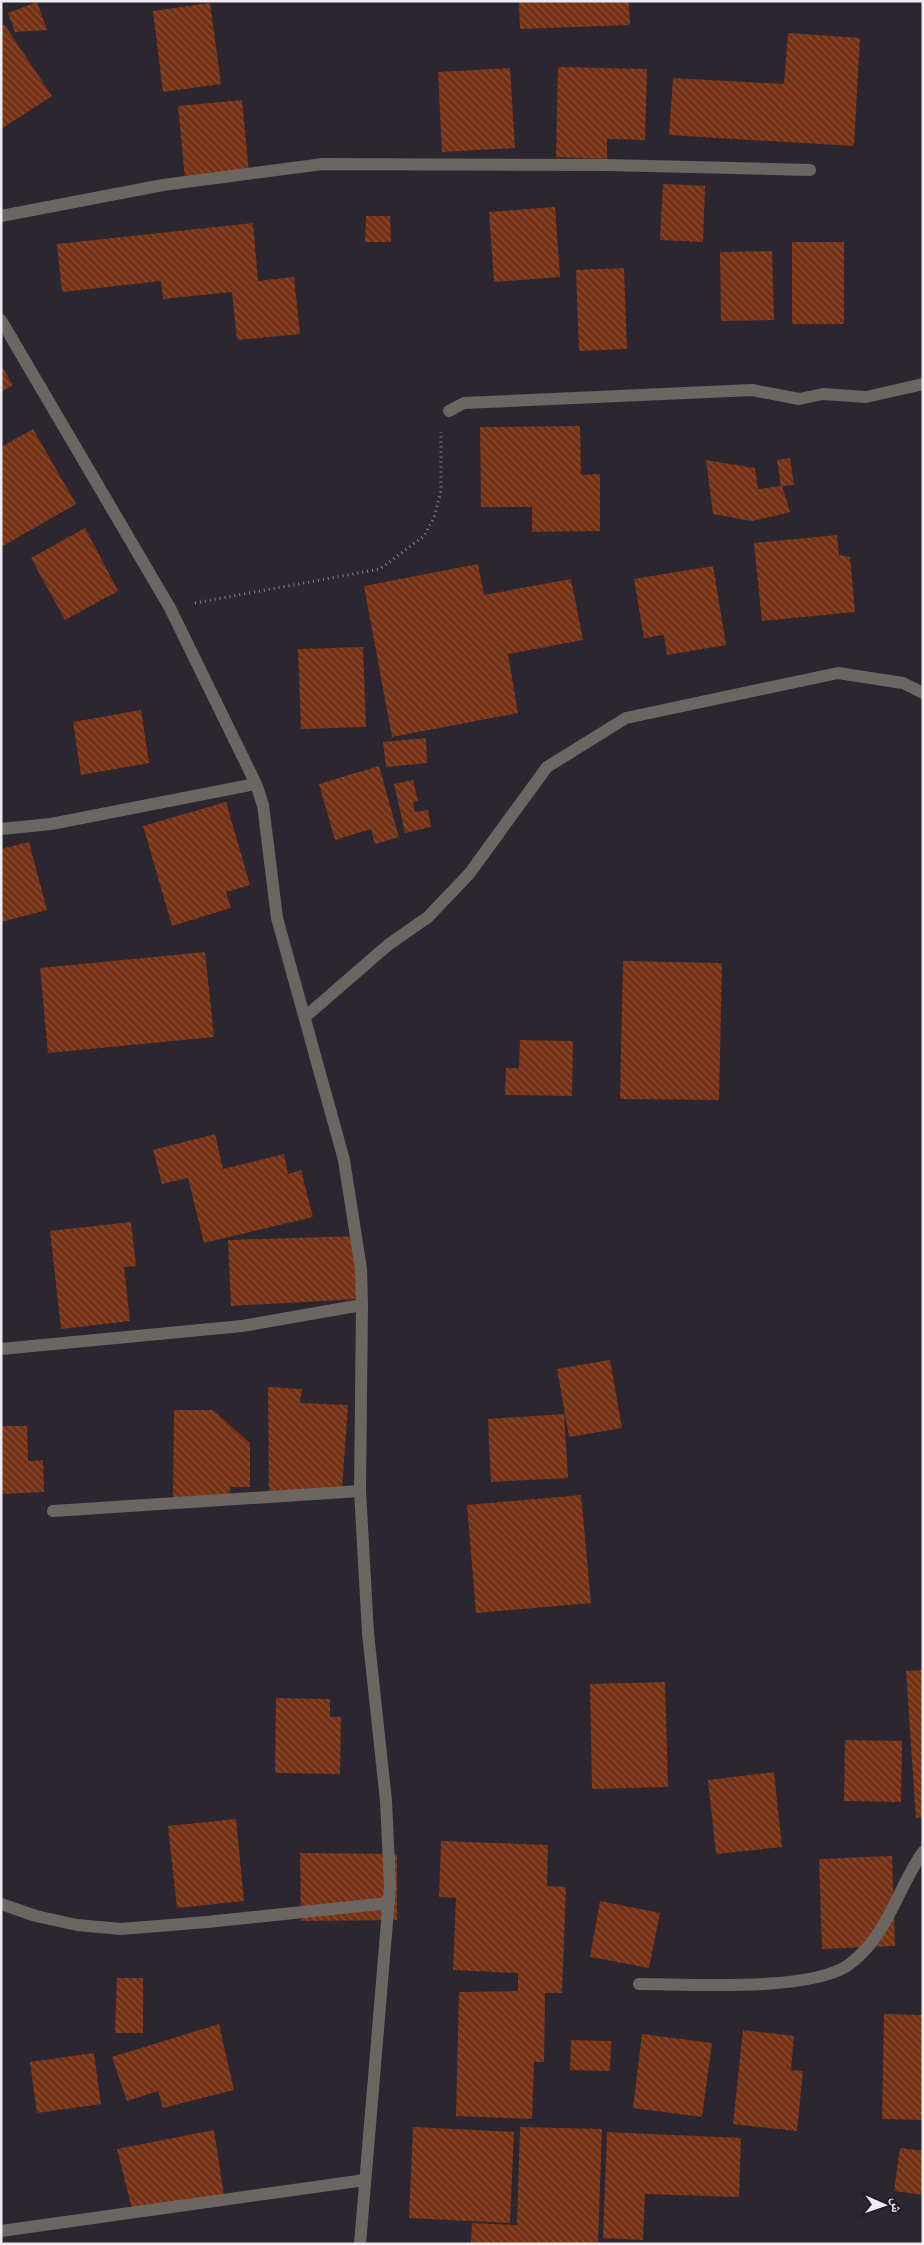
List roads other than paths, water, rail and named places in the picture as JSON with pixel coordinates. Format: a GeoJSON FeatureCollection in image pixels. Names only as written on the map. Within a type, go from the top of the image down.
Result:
{"type":"FeatureCollection","features":[{"type":"Feature","properties":{"kind":"street"},"geometry":{"type":"LineString","coordinates":[[1,216],[163,185],[323,164],[607,165],[810,170]]}},
{"type":"Feature","properties":{"kind":"street"},"geometry":{"type":"LineString","coordinates":[[1,320],[170,608],[256,784],[263,805],[277,918],[344,1160],[361,1269],[360,1491],[368,1633],[386,1801],[389,1903],[360,2244]]}},
{"type":"Feature","properties":{"kind":"street"},"geometry":{"type":"LineString","coordinates":[[449,411],[464,403],[752,390],[799,399],[823,394],[866,397],[923,384]]}},
{"type":"Feature","properties":{"kind":"street"},"geometry":{"type":"LineString","coordinates":[[305,1017],[388,945],[428,917],[469,874],[547,768],[626,718],[838,673],[903,682],[923,693]]}},
{"type":"Feature","properties":{"kind":"street"},"geometry":{"type":"LineString","coordinates":[[1,829],[51,824],[256,784]]}},
{"type":"Feature","properties":{"kind":"street"},"geometry":{"type":"LineString","coordinates":[[1,1348],[242,1326],[362,1305]]}},
{"type":"Feature","properties":{"kind":"street"},"geometry":{"type":"LineString","coordinates":[[53,1511],[360,1491]]}},
{"type":"Feature","properties":{"kind":"street"},"geometry":{"type":"LineString","coordinates":[[639,1984],[773,1983],[804,1980],[846,1966],[862,1954],[876,1936],[923,1852]]}},
{"type":"Feature","properties":{"kind":"street"},"geometry":{"type":"LineString","coordinates":[[1,1904],[52,1920],[77,1925],[121,1929],[389,1903]]}},
{"type":"Feature","properties":{"kind":"street"},"geometry":{"type":"LineString","coordinates":[[1,2231],[365,2180]]}}]}
